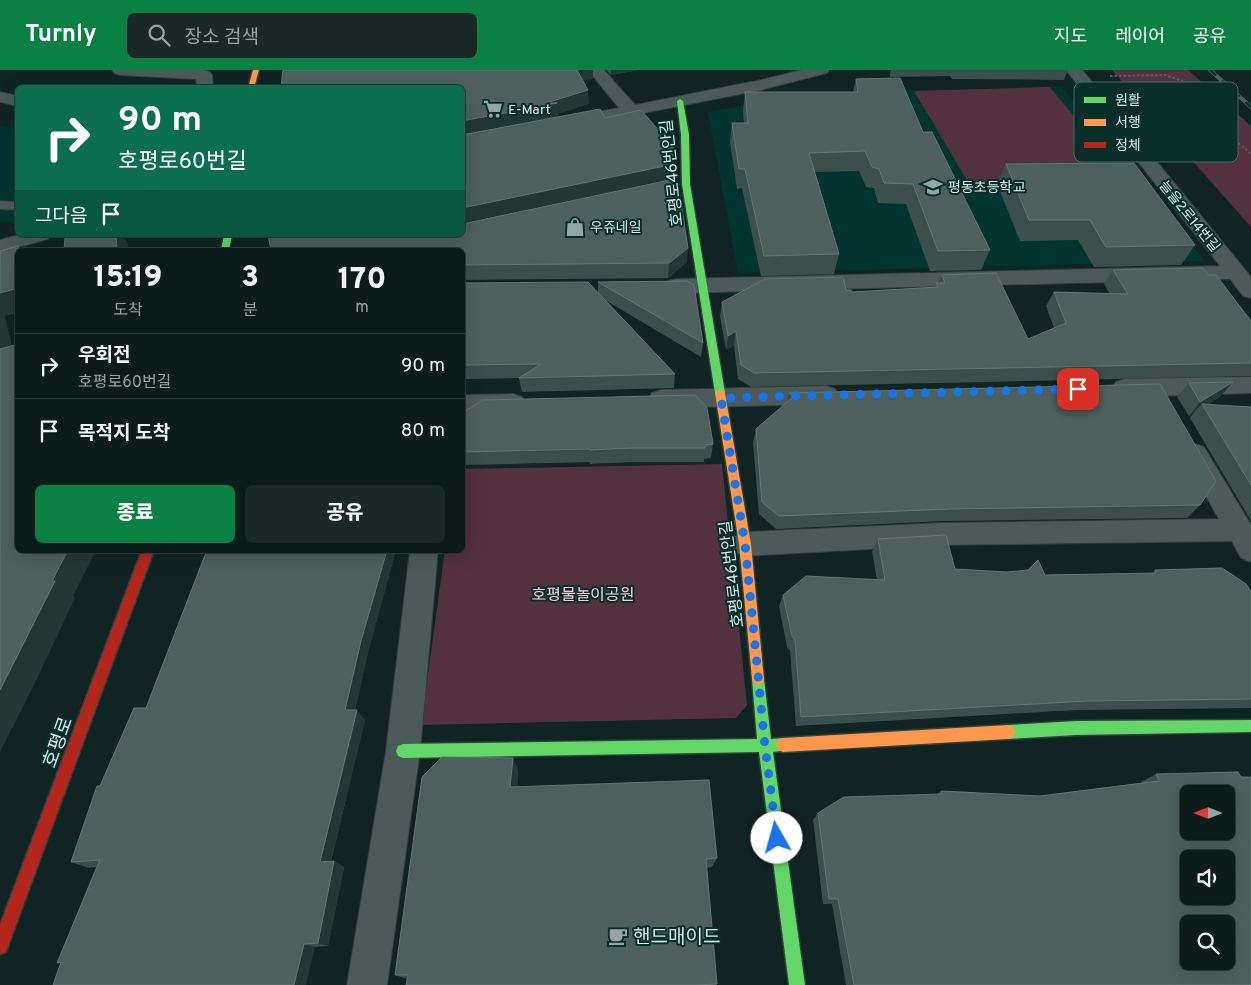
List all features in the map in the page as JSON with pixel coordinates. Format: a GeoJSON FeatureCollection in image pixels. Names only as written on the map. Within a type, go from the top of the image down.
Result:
{"type":"FeatureCollection","features":[{"type":"Feature","properties":{"kind":"street"},"geometry":{"type":"LineString","coordinates":[[120,70],[166,72],[205,78]]}},
{"type":"Feature","properties":{"kind":"street"},"geometry":{"type":"LineString","coordinates":[[252,85],[256,70],[260,70]]}},
{"type":"Feature","properties":{"kind":"street"},"geometry":{"type":"LineString","coordinates":[[596,70],[631,110]]}},
{"type":"Feature","properties":{"kind":"street"},"geometry":{"type":"LineString","coordinates":[[555,126],[801,76],[821,70]]}},
{"type":"Feature","properties":{"kind":"street","name":"늘을2로14번길"},"geometry":{"type":"LineString","coordinates":[[1074,70],[1084,82]]}},
{"type":"Feature","properties":{"kind":"street"},"geometry":{"type":"LineString","coordinates":[[0,97],[15,100]]}},
{"type":"Feature","properties":{"kind":"street","name":"호평로46번안길"},"geometry":{"type":"LineString","coordinates":[[680,101],[685,136],[686,184],[745,544],[765,746],[797,985]]}},
{"type":"Feature","properties":{"kind":"street","name":"늘을2로14번길"},"geometry":{"type":"LineString","coordinates":[[1147,162],[1251,291]]}},
{"type":"Feature","properties":{"kind":"street"},"geometry":{"type":"LineString","coordinates":[[666,188],[686,184]]}},
{"type":"Feature","properties":{"kind":"street"},"geometry":{"type":"LineString","coordinates":[[0,246],[34,237]]}},
{"type":"Feature","properties":{"kind":"street"},"geometry":{"type":"LineString","coordinates":[[655,286],[1235,272]]}},
{"type":"Feature","properties":{"kind":"street"},"geometry":{"type":"LineString","coordinates":[[1098,389],[1251,385]]}},
{"type":"Feature","properties":{"kind":"street"},"geometry":{"type":"LineString","coordinates":[[1157,387],[1245,540]]}},
{"type":"Feature","properties":{"kind":"street"},"geometry":{"type":"LineString","coordinates":[[641,400],[850,394]]}},
{"type":"Feature","properties":{"kind":"street"},"geometry":{"type":"LineString","coordinates":[[465,404],[532,402]]}},
{"type":"Feature","properties":{"kind":"street"},"geometry":{"type":"LineString","coordinates":[[745,544],[943,534],[1245,540]]}},
{"type":"Feature","properties":{"kind":"street","name":"호평로"},"geometry":{"type":"LineString","coordinates":[[0,946],[147,553]]}},
{"type":"Feature","properties":{"kind":"street"},"geometry":{"type":"LineString","coordinates":[[367,985],[403,751],[424,553]]}},
{"type":"Feature","properties":{"kind":"street"},"geometry":{"type":"LineString","coordinates":[[403,751],[765,746],[1076,728],[1251,726]]}},
{"type":"Feature","properties":{"kind":"lane"},"geometry":{"type":"LineString","coordinates":[[0,205],[15,206]]}},
{"type":"Feature","properties":{"kind":"path"},"geometry":{"type":"LineString","coordinates":[[1105,76],[1164,76],[1183,82]]}},
{"type":"Feature","properties":{"kind":"path"},"geometry":{"type":"LineString","coordinates":[[1238,143],[1251,154]]}},
{"type":"Feature","properties":{"kind":"shaded area","name":"평동초등학교"},"geometry":{"type":"Polygon","coordinates":[[[1062,87],[1074,102],[1074,162],[1124,162],[1205,261],[738,273],[708,112],[809,93],[1062,87]]]}},
{"type":"Feature","properties":{"kind":"shaded area"},"geometry":{"type":"Polygon","coordinates":[[[0,125],[15,129],[15,223],[0,222],[0,125]]]}},
{"type":"Feature","properties":{"kind":"green space"},"geometry":{"type":"Polygon","coordinates":[[[1112,70],[1188,70],[1202,82],[1123,82],[1112,70]]]}},
{"type":"Feature","properties":{"kind":"green space"},"geometry":{"type":"Polygon","coordinates":[[[1050,87],[1074,117],[1074,162],[1111,162],[1122,176],[968,182],[914,91],[1050,87]]]}},
{"type":"Feature","properties":{"kind":"green space"},"geometry":{"type":"Polygon","coordinates":[[[1238,114],[1251,126],[1251,227],[1193,162],[1238,162],[1238,114]]]}},
{"type":"Feature","properties":{"kind":"green space","name":"호평물놀이공원"},"geometry":{"type":"Polygon","coordinates":[[[722,464],[747,705],[736,718],[421,725],[445,553],[465,553],[465,469],[722,464]]]}},
{"type":"Feature","properties":{"kind":"building"},"geometry":{"type":"Polygon","coordinates":[[[283,70],[577,70],[588,90],[546,103],[557,103],[465,120],[465,85],[281,85],[283,70]]]}},
{"type":"Feature","properties":{"kind":"building"},"geometry":{"type":"Polygon","coordinates":[[[900,78],[923,132],[932,132],[990,250],[938,251],[913,184],[884,183],[879,169],[872,167],[865,151],[809,153],[839,254],[764,256],[745,169],[739,169],[732,123],[748,123],[745,92],[858,92],[856,79],[900,78]]]}},
{"type":"Feature","properties":{"kind":"building"},"geometry":{"type":"Polygon","coordinates":[[[600,109],[605,118],[641,110],[676,150],[676,156],[665,166],[465,207],[465,134],[600,109]]]}},
{"type":"Feature","properties":{"kind":"building"},"geometry":{"type":"Polygon","coordinates":[[[1134,163],[1195,245],[1106,247],[1090,220],[1029,220],[1006,164],[1134,163]]]}},
{"type":"Feature","properties":{"kind":"building"},"geometry":{"type":"Polygon","coordinates":[[[670,180],[678,183],[688,248],[669,263],[465,265],[465,248],[271,248],[268,237],[465,237],[465,223],[670,180]]]}},
{"type":"Feature","properties":{"kind":"building"},"geometry":{"type":"Polygon","coordinates":[[[116,237],[117,248],[64,248],[65,238],[116,237]]]}},
{"type":"Feature","properties":{"kind":"building"},"geometry":{"type":"Polygon","coordinates":[[[18,246],[18,248],[15,248],[15,289],[0,293],[0,251],[18,246]]]}},
{"type":"Feature","properties":{"kind":"building"},"geometry":{"type":"Polygon","coordinates":[[[1203,268],[1208,275],[1216,275],[1251,321],[1251,363],[754,373],[741,365],[736,331],[728,336],[722,302],[765,279],[843,277],[846,290],[851,290],[852,292],[938,287],[936,283],[945,283],[942,275],[996,273],[1028,339],[1066,323],[1054,292],[1128,294],[1113,270],[1203,268]]]}},
{"type":"Feature","properties":{"kind":"building"},"geometry":{"type":"Polygon","coordinates":[[[687,281],[694,285],[703,343],[598,282],[687,281]]]}},
{"type":"Feature","properties":{"kind":"building"},"geometry":{"type":"Polygon","coordinates":[[[588,282],[675,374],[519,378],[541,364],[465,365],[465,283],[588,282]]]}},
{"type":"Feature","properties":{"kind":"building"},"geometry":{"type":"Polygon","coordinates":[[[15,345],[15,553],[66,553],[52,581],[55,581],[0,690],[0,349],[15,345]]]}},
{"type":"Feature","properties":{"kind":"building"},"geometry":{"type":"Polygon","coordinates":[[[1233,382],[1200,402],[1189,383],[1233,382]]]}},
{"type":"Feature","properties":{"kind":"building"},"geometry":{"type":"Polygon","coordinates":[[[1160,384],[1216,481],[1200,505],[950,509],[779,516],[762,502],[756,429],[794,396],[789,393],[1160,384]]]}},
{"type":"Feature","properties":{"kind":"building"},"geometry":{"type":"Polygon","coordinates":[[[695,395],[707,408],[713,444],[706,445],[705,448],[465,452],[465,411],[483,400],[695,395]]]}},
{"type":"Feature","properties":{"kind":"building"},"geometry":{"type":"Polygon","coordinates":[[[1202,404],[1251,407],[1251,485],[1202,404]]]}},
{"type":"Feature","properties":{"kind":"building"},"geometry":{"type":"Polygon","coordinates":[[[946,535],[955,569],[1007,572],[1028,570],[1038,560],[1045,575],[1156,573],[1155,570],[1222,568],[1246,584],[1251,591],[1251,699],[1088,701],[801,717],[795,640],[792,636],[783,595],[806,576],[885,580],[878,539],[946,535]]]}},
{"type":"Feature","properties":{"kind":"building"},"geometry":{"type":"Polygon","coordinates":[[[206,553],[386,553],[361,641],[345,710],[357,710],[320,862],[334,861],[318,943],[304,944],[294,985],[53,985],[61,962],[57,963],[100,860],[71,862],[97,786],[100,786],[134,708],[146,708],[206,553]]]}},
{"type":"Feature","properties":{"kind":"building"},"geometry":{"type":"Polygon","coordinates":[[[442,757],[513,758],[510,787],[709,780],[717,858],[706,859],[717,984],[406,985],[408,975],[395,975],[422,777],[442,757]]]}},
{"type":"Feature","properties":{"kind":"building"},"geometry":{"type":"Polygon","coordinates":[[[1238,772],[1241,777],[1251,777],[1251,985],[854,985],[838,899],[829,899],[818,813],[844,797],[942,794],[941,791],[1040,796],[1159,781],[1156,774],[1238,772]]]}},
{"type":"Feature","properties":{"kind":"railway"},"geometry":{"type":"LineString","coordinates":[[1210,70],[1223,82]]}},
{"type":"Feature","properties":{"kind":"railway"},"geometry":{"type":"LineString","coordinates":[[1238,95],[1251,107]]}},
{"type":"Feature","properties":{"kind":"traffic: fast"},"geometry":{"type":"LineString","coordinates":[[680,101],[685,135],[686,184],[720,393]]}},
{"type":"Feature","properties":{"kind":"traffic: fast"},"geometry":{"type":"LineString","coordinates":[[225,248],[228,237]]}},
{"type":"Feature","properties":{"kind":"traffic: fast"},"geometry":{"type":"LineString","coordinates":[[758,679],[765,746],[797,985]]}},
{"type":"Feature","properties":{"kind":"traffic: fast"},"geometry":{"type":"LineString","coordinates":[[1008,732],[1076,728],[1251,726]]}},
{"type":"Feature","properties":{"kind":"traffic: fast"},"geometry":{"type":"LineString","coordinates":[[403,751],[783,745]]}},
{"type":"Feature","properties":{"kind":"traffic: slow"},"geometry":{"type":"LineString","coordinates":[[252,85],[256,70]]}},
{"type":"Feature","properties":{"kind":"traffic: slow"},"geometry":{"type":"LineString","coordinates":[[720,393],[745,544],[758,679]]}},
{"type":"Feature","properties":{"kind":"traffic: slow"},"geometry":{"type":"LineString","coordinates":[[783,745],[1008,732]]}},
{"type":"Feature","properties":{"kind":"traffic: jam"},"geometry":{"type":"LineString","coordinates":[[0,946],[147,553]]}},
{"type":"Feature","properties":{"kind":"place","name":"E-Mart"},"geometry":{"type":"Point","coordinates":[493,109]}},
{"type":"Feature","properties":{"kind":"place","name":"평동초등학교"},"geometry":{"type":"Point","coordinates":[933,187]}},
{"type":"Feature","properties":{"kind":"place","name":"우쥬네일"},"geometry":{"type":"Point","coordinates":[575,227]}},
{"type":"Feature","properties":{"kind":"place","name":"핸드매이드"},"geometry":{"type":"Point","coordinates":[618,936]}},
{"type":"Feature","properties":{"kind":"route"},"geometry":{"type":"LineString","coordinates":[[777,838],[765,746],[745,544],[721,398],[1078,389]]}}]}
